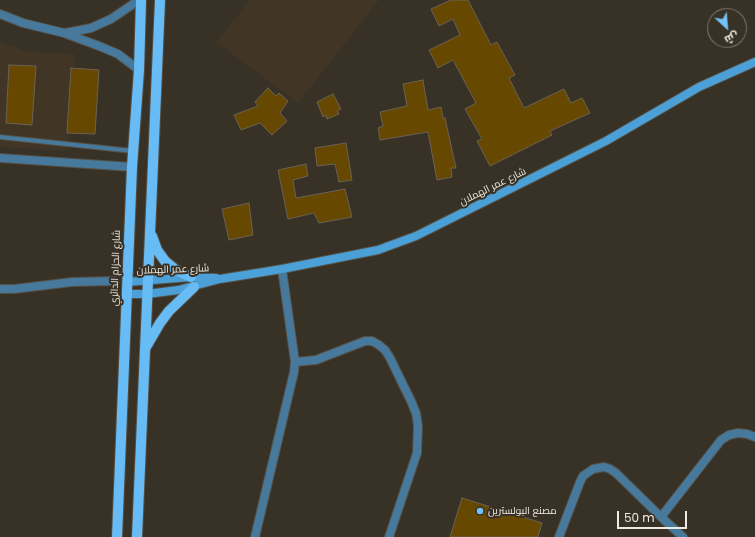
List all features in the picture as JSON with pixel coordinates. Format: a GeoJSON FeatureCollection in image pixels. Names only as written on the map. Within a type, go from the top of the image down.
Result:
{"type":"FeatureCollection","features":[{"type":"Feature","properties":{"kind":"main road","name":"شارع الحزام الدائري"},"geometry":{"type":"LineString","coordinates":[[116,537],[132,167],[139,70],[140,0]]}},
{"type":"Feature","properties":{"kind":"main road"},"geometry":{"type":"LineString","coordinates":[[136,537],[160,0]]}},
{"type":"Feature","properties":{"kind":"main road"},"geometry":{"type":"LineString","coordinates":[[145,349],[160,323],[193,282],[165,261],[157,250],[150,232]]}},
{"type":"Feature","properties":{"kind":"street"},"geometry":{"type":"LineString","coordinates":[[64,33],[91,28],[111,19],[140,0]]}},
{"type":"Feature","properties":{"kind":"street"},"geometry":{"type":"LineString","coordinates":[[0,14],[23,23],[64,33],[118,54],[139,70]]}},
{"type":"Feature","properties":{"kind":"street","name":"شارع عمر الهملان"},"geometry":{"type":"LineString","coordinates":[[127,282],[193,282],[282,269],[378,250],[416,236],[606,141],[699,87],[755,62]]}},
{"type":"Feature","properties":{"kind":"street"},"geometry":{"type":"LineString","coordinates":[[0,158],[132,167]]}},
{"type":"Feature","properties":{"kind":"street"},"geometry":{"type":"LineString","coordinates":[[255,537],[294,372],[295,362],[282,269]]}},
{"type":"Feature","properties":{"kind":"street"},"geometry":{"type":"LineString","coordinates":[[0,289],[14,289],[72,282],[115,281]]}},
{"type":"Feature","properties":{"kind":"street","name":"شارع عمر الهملان"},"geometry":{"type":"LineString","coordinates":[[127,294],[163,293],[193,282]]}},
{"type":"Feature","properties":{"kind":"street"},"geometry":{"type":"LineString","coordinates":[[295,362],[316,360],[365,341],[379,345],[388,354],[411,400],[416,413],[418,426],[417,453],[389,537]]}},
{"type":"Feature","properties":{"kind":"street"},"geometry":{"type":"LineString","coordinates":[[661,517],[721,440],[729,435],[738,433],[748,434],[755,437]]}},
{"type":"Feature","properties":{"kind":"street"},"geometry":{"type":"LineString","coordinates":[[559,537],[583,476],[598,468],[610,469],[616,473],[684,537]]}},
{"type":"Feature","properties":{"kind":"lane"},"geometry":{"type":"LineString","coordinates":[[0,137],[133,151]]}},
{"type":"Feature","properties":{"kind":"shaded area"},"geometry":{"type":"Polygon","coordinates":[[[250,0],[379,0],[298,103],[216,42],[250,0]]]}},
{"type":"Feature","properties":{"kind":"shaded area"},"geometry":{"type":"Polygon","coordinates":[[[0,42],[29,52],[75,54],[68,151],[0,147],[0,42]]]}},
{"type":"Feature","properties":{"kind":"building"},"geometry":{"type":"Polygon","coordinates":[[[451,0],[468,0],[491,45],[497,42],[515,75],[509,78],[524,108],[564,89],[571,103],[582,98],[590,113],[550,131],[552,135],[490,166],[477,141],[482,139],[465,109],[476,103],[453,60],[438,68],[429,50],[460,35],[453,19],[439,26],[431,9],[451,0]]]}},
{"type":"Feature","properties":{"kind":"building"},"geometry":{"type":"Polygon","coordinates":[[[9,65],[36,66],[32,125],[6,123],[9,65]]]}},
{"type":"Feature","properties":{"kind":"building"},"geometry":{"type":"Polygon","coordinates":[[[71,68],[99,70],[95,134],[67,133],[71,68]]]}},
{"type":"Feature","properties":{"kind":"building"},"geometry":{"type":"Polygon","coordinates":[[[423,80],[428,110],[441,107],[443,118],[445,118],[456,168],[451,168],[452,177],[437,180],[428,132],[380,140],[378,128],[383,126],[380,112],[407,106],[403,84],[423,80]]]}},
{"type":"Feature","properties":{"kind":"building"},"geometry":{"type":"Polygon","coordinates":[[[268,88],[276,96],[279,93],[288,101],[280,113],[287,121],[272,135],[260,123],[241,130],[234,115],[258,106],[255,102],[268,88]]]}},
{"type":"Feature","properties":{"kind":"building"},"geometry":{"type":"Polygon","coordinates":[[[333,94],[341,109],[337,111],[339,114],[327,119],[326,115],[323,117],[317,102],[333,94]]]}},
{"type":"Feature","properties":{"kind":"building"},"geometry":{"type":"Polygon","coordinates":[[[346,143],[352,180],[339,182],[335,164],[317,166],[315,148],[346,143]]]}},
{"type":"Feature","properties":{"kind":"building"},"geometry":{"type":"Polygon","coordinates":[[[306,164],[308,176],[293,180],[296,198],[345,189],[352,217],[319,223],[314,213],[288,219],[278,170],[306,164]]]}},
{"type":"Feature","properties":{"kind":"building"},"geometry":{"type":"Polygon","coordinates":[[[249,203],[253,235],[229,240],[222,209],[249,203]]]}},
{"type":"Feature","properties":{"kind":"building","name":"مصنع البولسترين"},"geometry":{"type":"Polygon","coordinates":[[[462,498],[542,523],[538,537],[450,537],[462,498]]]}},
{"type":"Feature","properties":{"kind":"place","name":"مصنع البولسترين"},"geometry":{"type":"Point","coordinates":[480,511]}}]}
